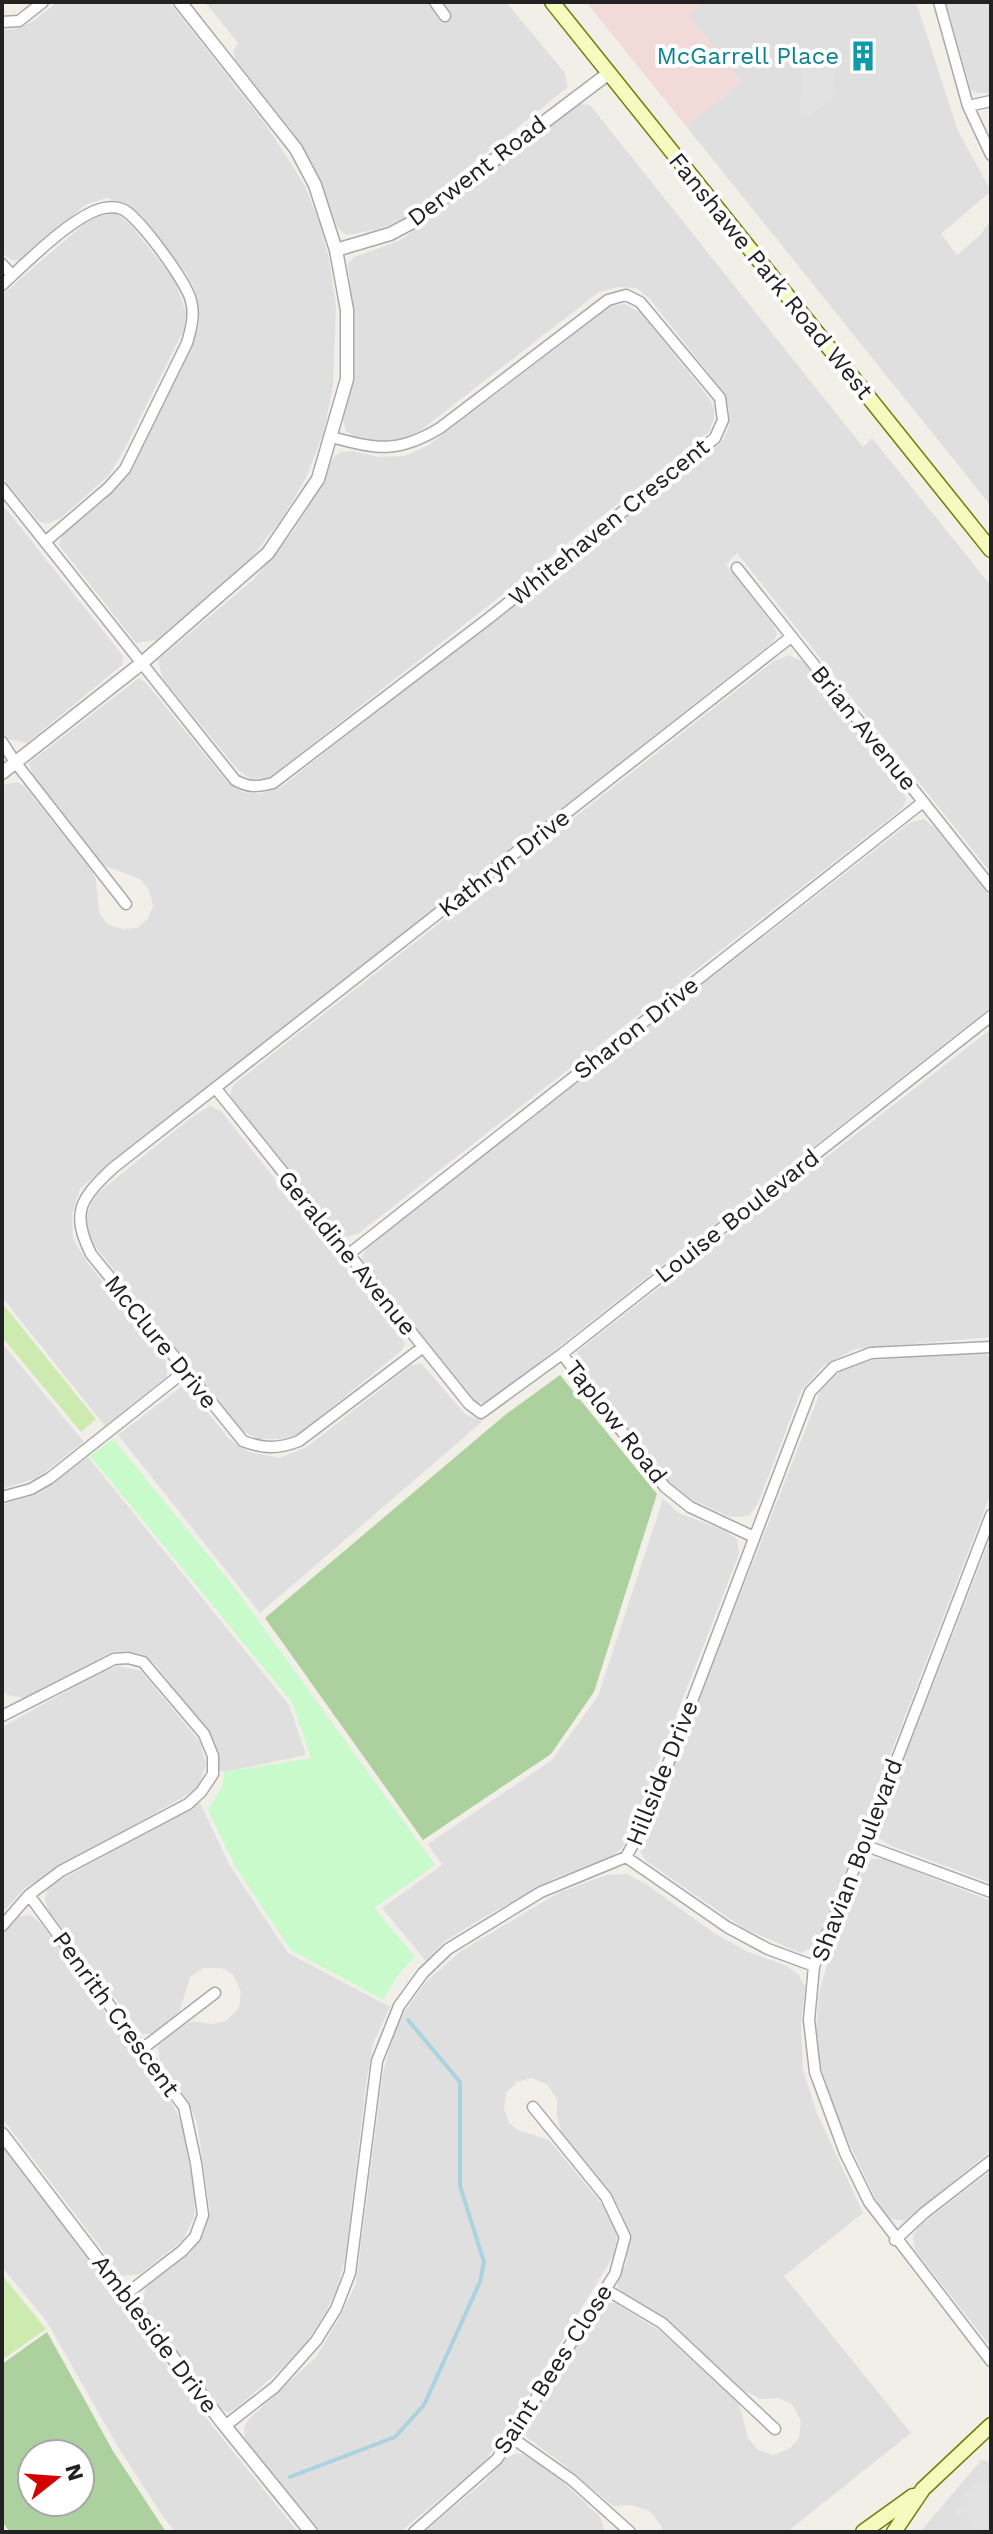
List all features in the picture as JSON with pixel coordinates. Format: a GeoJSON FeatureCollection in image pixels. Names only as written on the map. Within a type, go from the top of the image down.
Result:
{"type":"FeatureCollection","features":[{"type":"Feature","properties":{"kind":"main road","name":"Fanshawe Park Road West"},"geometry":{"type":"LineString","coordinates":[[552,2],[991,550]]}},
{"type":"Feature","properties":{"kind":"main road"},"geometry":{"type":"LineString","coordinates":[[863,2532],[923,2489],[991,2425]]}},
{"type":"Feature","properties":{"kind":"main road"},"geometry":{"type":"LineString","coordinates":[[894,2532],[923,2489]]}},
{"type":"Feature","properties":{"kind":"street"},"geometry":{"type":"LineString","coordinates":[[2,22],[19,21],[43,2]]}},
{"type":"Feature","properties":{"kind":"street"},"geometry":{"type":"LineString","coordinates":[[2,773],[142,663],[268,553],[318,479],[347,379],[347,310],[336,250],[315,185],[296,149],[180,2]]}},
{"type":"Feature","properties":{"kind":"street"},"geometry":{"type":"LineString","coordinates":[[435,2],[445,16]]}},
{"type":"Feature","properties":{"kind":"street"},"geometry":{"type":"LineString","coordinates":[[939,2],[968,106],[991,155]]}},
{"type":"Feature","properties":{"kind":"street","name":"Derwent Road"},"geometry":{"type":"LineString","coordinates":[[336,250],[390,234],[411,223],[609,73]]}},
{"type":"Feature","properties":{"kind":"street"},"geometry":{"type":"LineString","coordinates":[[968,106],[991,101]]}},
{"type":"Feature","properties":{"kind":"street"},"geometry":{"type":"LineString","coordinates":[[2,285],[78,219],[107,207],[122,209],[136,219],[177,273],[192,302],[192,322],[187,343],[125,469],[108,488],[45,542]]}},
{"type":"Feature","properties":{"kind":"street"},"geometry":{"type":"LineString","coordinates":[[2,264],[12,275]]}},
{"type":"Feature","properties":{"kind":"street","name":"Whitehaven Crescent"},"geometry":{"type":"LineString","coordinates":[[142,663],[235,780],[246,787],[273,783],[489,618],[715,438],[723,420],[720,398],[640,302],[626,295],[608,300],[596,308],[424,438],[382,449],[331,437]]}},
{"type":"Feature","properties":{"kind":"street"},"geometry":{"type":"LineString","coordinates":[[2,488],[142,663]]}},
{"type":"Feature","properties":{"kind":"street","name":"Brian Avenue"},"geometry":{"type":"LineString","coordinates":[[737,568],[991,887]]}},
{"type":"Feature","properties":{"kind":"street","name":"Kathryn Drive"},"geometry":{"type":"LineString","coordinates":[[217,1090],[791,637]]}},
{"type":"Feature","properties":{"kind":"street"},"geometry":{"type":"LineString","coordinates":[[2,742],[126,904]]}},
{"type":"Feature","properties":{"kind":"street","name":"Sharon Drive"},"geometry":{"type":"LineString","coordinates":[[349,1254],[923,802]]}},
{"type":"Feature","properties":{"kind":"street","name":"Louise Boulevard"},"geometry":{"type":"LineString","coordinates":[[481,1413],[562,1354],[991,1016]]}},
{"type":"Feature","properties":{"kind":"street","name":"Geraldine Avenue"},"geometry":{"type":"LineString","coordinates":[[217,1090],[469,1404],[481,1413]]}},
{"type":"Feature","properties":{"kind":"street","name":"McClure Drive"},"geometry":{"type":"LineString","coordinates":[[217,1090],[113,1168],[84,1200],[79,1216],[80,1233],[91,1254],[243,1441],[260,1447],[280,1448],[299,1441],[423,1347]]}},
{"type":"Feature","properties":{"kind":"street","name":"Hillside Drive"},"geometry":{"type":"LineString","coordinates":[[225,2426],[275,2387],[316,2341],[336,2309],[350,2273],[377,2061],[399,2006],[423,1973],[448,1949],[541,1892],[626,1857],[647,1819],[810,1392],[834,1367],[871,1353],[991,1347]]}},
{"type":"Feature","properties":{"kind":"street","name":"Taplow Road"},"geometry":{"type":"LineString","coordinates":[[562,1354],[665,1487],[690,1507],[754,1537]]}},
{"type":"Feature","properties":{"kind":"street"},"geometry":{"type":"LineString","coordinates":[[2,1497],[31,1489],[50,1478],[185,1371]]}},
{"type":"Feature","properties":{"kind":"street","name":"Shavian Boulevard"},"geometry":{"type":"LineString","coordinates":[[991,1515],[814,1966],[809,2020],[815,2072],[845,2153],[869,2202],[895,2240],[991,2361]]}},
{"type":"Feature","properties":{"kind":"street"},"geometry":{"type":"LineString","coordinates":[[2,1926],[29,1895],[61,1871],[188,1804],[213,1774],[213,1756],[204,1734],[143,1662],[128,1658],[114,1659],[5,1710]]}},
{"type":"Feature","properties":{"kind":"street"},"geometry":{"type":"LineString","coordinates":[[864,1845],[991,1892]]}},
{"type":"Feature","properties":{"kind":"street"},"geometry":{"type":"LineString","coordinates":[[626,1857],[727,1927],[768,1949],[814,1966]]}},
{"type":"Feature","properties":{"kind":"street","name":"Penrith Crescent"},"geometry":{"type":"LineString","coordinates":[[29,1895],[184,2107],[203,2215],[195,2237],[182,2251],[125,2295]]}},
{"type":"Feature","properties":{"kind":"street"},"geometry":{"type":"LineString","coordinates":[[142,2049],[215,1993]]}},
{"type":"Feature","properties":{"kind":"street","name":"Saint Bees Close"},"geometry":{"type":"LineString","coordinates":[[414,2532],[497,2459],[615,2274],[625,2237],[606,2197],[533,2107]]}},
{"type":"Feature","properties":{"kind":"street","name":"Ambleside Drive"},"geometry":{"type":"LineString","coordinates":[[2,2134],[225,2426],[311,2532]]}},
{"type":"Feature","properties":{"kind":"street"},"geometry":{"type":"LineString","coordinates":[[895,2240],[924,2213],[991,2161]]}},
{"type":"Feature","properties":{"kind":"street"},"geometry":{"type":"LineString","coordinates":[[605,2289],[662,2323],[775,2429]]}},
{"type":"Feature","properties":{"kind":"street"},"geometry":{"type":"LineString","coordinates":[[511,2437],[572,2480],[630,2532]]}},
{"type":"Feature","properties":{"kind":"shaded area"},"geometry":{"type":"Polygon","coordinates":[[[57,2],[169,2],[266,125],[304,184],[319,221],[329,259],[336,307],[333,386],[324,431],[306,478],[283,517],[250,560],[156,640],[136,643],[59,545],[63,533],[105,500],[130,465],[191,346],[199,326],[198,308],[195,289],[186,273],[141,215],[126,203],[106,198],[85,205],[21,261],[2,254],[2,30],[32,22],[57,2]]]}},
{"type":"Feature","properties":{"kind":"shaded area"},"geometry":{"type":"Polygon","coordinates":[[[205,2],[506,2],[564,72],[568,87],[404,218],[380,229],[346,235],[338,228],[311,162],[284,121],[236,63],[233,51],[238,43],[205,2]]]}},
{"type":"Feature","properties":{"kind":"shaded area"},"geometry":{"type":"Polygon","coordinates":[[[586,2],[705,2],[688,15],[741,82],[686,126],[586,2]]]}},
{"type":"Feature","properties":{"kind":"shaded area"},"geometry":{"type":"Polygon","coordinates":[[[705,2],[916,2],[958,131],[991,191],[941,234],[957,255],[991,221],[991,506],[686,126],[741,82],[688,15],[705,2]]]}},
{"type":"Feature","properties":{"kind":"shaded area"},"geometry":{"type":"Polygon","coordinates":[[[946,2],[991,2],[991,93],[971,90],[946,2]]]}},
{"type":"Feature","properties":{"kind":"shaded area"},"geometry":{"type":"Polygon","coordinates":[[[805,57],[822,61],[836,69],[832,100],[806,117],[799,115],[805,57]]]}},
{"type":"Feature","properties":{"kind":"shaded area"},"geometry":{"type":"Polygon","coordinates":[[[579,104],[590,105],[863,447],[872,438],[991,586],[991,873],[737,553],[726,565],[773,624],[777,634],[773,642],[80,1188],[72,1214],[73,1239],[87,1262],[163,1356],[168,1367],[166,1377],[105,1426],[2,1297],[2,785],[17,782],[25,787],[90,868],[96,880],[99,912],[108,925],[123,929],[137,928],[148,919],[153,906],[149,890],[140,879],[103,865],[34,779],[29,763],[139,678],[229,784],[242,792],[259,794],[281,787],[723,440],[729,426],[729,409],[724,393],[650,299],[636,288],[618,287],[599,292],[421,430],[403,439],[384,443],[346,431],[343,420],[353,363],[353,313],[348,264],[354,257],[399,241],[579,104]]]}},
{"type":"Feature","properties":{"kind":"shaded area"},"geometry":{"type":"Polygon","coordinates":[[[116,213],[130,224],[175,281],[186,312],[184,329],[109,475],[61,518],[49,523],[39,522],[2,477],[2,295],[84,224],[101,215],[116,213]]]}},
{"type":"Feature","properties":{"kind":"shaded area"},"geometry":{"type":"Polygon","coordinates":[[[625,304],[641,313],[709,398],[714,418],[709,432],[269,778],[251,779],[238,770],[163,679],[158,660],[253,580],[292,533],[333,458],[341,452],[353,451],[378,457],[404,456],[429,445],[611,306],[625,304]]]}},
{"type":"Feature","properties":{"kind":"shaded area"},"geometry":{"type":"Polygon","coordinates":[[[2,504],[123,656],[122,665],[27,743],[7,739],[2,733],[2,504]]]}},
{"type":"Feature","properties":{"kind":"shaded area"},"geometry":{"type":"Polygon","coordinates":[[[789,655],[804,662],[902,788],[906,799],[903,808],[359,1233],[347,1237],[340,1233],[237,1107],[230,1095],[233,1085],[774,661],[789,655]]]}},
{"type":"Feature","properties":{"kind":"shaded area"},"geometry":{"type":"Polygon","coordinates":[[[924,819],[936,829],[991,898],[991,1007],[495,1397],[483,1403],[475,1402],[370,1273],[362,1258],[367,1246],[911,822],[924,819]]]}},
{"type":"Feature","properties":{"kind":"shaded area"},"geometry":{"type":"Polygon","coordinates":[[[991,1029],[991,1337],[855,1349],[823,1366],[801,1391],[758,1503],[749,1516],[730,1517],[691,1499],[670,1483],[586,1377],[577,1362],[578,1351],[991,1029]]]}},
{"type":"Feature","properties":{"kind":"shaded area"},"geometry":{"type":"Polygon","coordinates":[[[210,1106],[221,1111],[405,1343],[401,1351],[299,1434],[280,1439],[258,1439],[241,1430],[88,1237],[87,1216],[93,1197],[210,1106]]]}},
{"type":"Feature","properties":{"kind":"shaded area"},"geometry":{"type":"Polygon","coordinates":[[[2,1343],[84,1442],[37,1478],[2,1489],[2,1343]]]}},
{"type":"Feature","properties":{"kind":"shaded area"},"geometry":{"type":"Polygon","coordinates":[[[982,1353],[991,1357],[991,1493],[823,1929],[814,1946],[801,1953],[743,1928],[646,1861],[641,1846],[821,1390],[842,1369],[870,1360],[982,1353]]]}},
{"type":"Feature","properties":{"kind":"shaded area"},"geometry":{"type":"Polygon","coordinates":[[[421,1363],[466,1415],[483,1421],[260,1613],[118,1435],[185,1384],[229,1439],[249,1452],[280,1458],[307,1447],[410,1366],[421,1363]]]}},
{"type":"Feature","properties":{"kind":"shaded area"},"geometry":{"type":"Polygon","coordinates":[[[88,1457],[289,1705],[306,1755],[224,1772],[217,1769],[218,1753],[210,1735],[155,1664],[141,1654],[112,1652],[26,1698],[7,1695],[2,1688],[2,1505],[39,1493],[88,1457]]]}},
{"type":"Feature","properties":{"kind":"shaded area"},"geometry":{"type":"Polygon","coordinates":[[[663,1499],[679,1513],[723,1530],[737,1539],[739,1554],[631,1832],[622,1848],[611,1857],[555,1878],[481,1919],[445,1941],[426,1961],[382,1908],[442,1865],[428,1844],[552,1760],[598,1696],[663,1499]]]}},
{"type":"Feature","properties":{"kind":"shaded area"},"geometry":{"type":"Polygon","coordinates":[[[991,1537],[991,1883],[889,1845],[879,1838],[878,1825],[991,1537]]]}},
{"type":"Feature","properties":{"kind":"shaded area"},"geometry":{"type":"Polygon","coordinates":[[[118,1666],[141,1671],[200,1742],[206,1765],[197,1789],[25,1888],[2,1913],[2,1727],[103,1671],[118,1666]]]}},
{"type":"Feature","properties":{"kind":"shaded area"},"geometry":{"type":"Polygon","coordinates":[[[200,1803],[230,1866],[288,1953],[390,2007],[373,2044],[345,2259],[338,2286],[300,2353],[227,2413],[218,2406],[142,2304],[147,2283],[189,2254],[203,2235],[210,2211],[197,2122],[188,2101],[160,2061],[158,2046],[177,2029],[192,2021],[212,2024],[226,2021],[239,2008],[241,1992],[233,1974],[221,1968],[203,1968],[190,1977],[180,2010],[168,2023],[150,2034],[142,2034],[48,1910],[45,1899],[48,1887],[200,1803]]]}},
{"type":"Feature","properties":{"kind":"shaded area"},"geometry":{"type":"Polygon","coordinates":[[[872,1859],[885,1859],[991,1901],[991,2151],[905,2221],[891,2219],[880,2208],[838,2120],[821,2068],[816,2032],[819,1993],[831,1951],[863,1868],[872,1859]]]}},
{"type":"Feature","properties":{"kind":"shaded area"},"geometry":{"type":"Polygon","coordinates":[[[627,1874],[714,1933],[748,1952],[785,1965],[799,1975],[805,1987],[801,2025],[803,2070],[816,2111],[863,2213],[784,2276],[911,2433],[787,2532],[663,2532],[650,2511],[631,2505],[613,2506],[527,2437],[525,2429],[596,2312],[605,2303],[615,2303],[660,2331],[739,2404],[748,2438],[758,2450],[774,2455],[790,2448],[799,2438],[801,2421],[792,2404],[778,2398],[761,2399],[744,2391],[664,2318],[618,2288],[616,2279],[626,2264],[628,2246],[628,2230],[619,2208],[562,2135],[557,2099],[547,2084],[531,2078],[517,2082],[506,2093],[504,2109],[509,2123],[518,2130],[549,2140],[601,2203],[613,2221],[617,2237],[614,2255],[504,2435],[483,2463],[400,2532],[321,2532],[245,2439],[244,2427],[316,2357],[356,2284],[383,2073],[394,2033],[406,2009],[426,1982],[461,1951],[560,1892],[607,1875],[627,1874]]]}},
{"type":"Feature","properties":{"kind":"shaded area"},"geometry":{"type":"Polygon","coordinates":[[[27,1915],[42,1925],[171,2101],[182,2123],[195,2194],[194,2217],[183,2240],[140,2274],[122,2276],[2,2118],[2,1936],[16,1917],[27,1915]]]}},
{"type":"Feature","properties":{"kind":"shaded area"},"geometry":{"type":"Polygon","coordinates":[[[2,2144],[209,2422],[298,2532],[176,2532],[164,2518],[118,2447],[47,2322],[2,2267],[2,2144]]]}},
{"type":"Feature","properties":{"kind":"shaded area"},"geometry":{"type":"Polygon","coordinates":[[[991,2171],[991,2347],[915,2250],[913,2237],[919,2226],[991,2171]]]}},
{"type":"Feature","properties":{"kind":"shaded area"},"geometry":{"type":"Polygon","coordinates":[[[525,2454],[557,2476],[600,2517],[605,2532],[424,2532],[485,2481],[504,2459],[525,2454]]]}},
{"type":"Feature","properties":{"kind":"shaded area"},"geometry":{"type":"Polygon","coordinates":[[[982,2459],[991,2464],[991,2532],[920,2532],[982,2459]]]}},
{"type":"Feature","properties":{"kind":"shaded area"},"geometry":{"type":"Polygon","coordinates":[[[991,2478],[991,2532],[987,2532],[966,2523],[969,2514],[957,2516],[955,2509],[967,2507],[968,2503],[961,2498],[981,2479],[988,2484],[991,2478]]]}},
{"type":"Feature","properties":{"kind":"green space"},"geometry":{"type":"Polygon","coordinates":[[[2,1303],[96,1419],[81,1432],[2,1337],[2,1303]]]}},
{"type":"Feature","properties":{"kind":"green space"},"geometry":{"type":"Polygon","coordinates":[[[560,1375],[657,1494],[594,1692],[551,1754],[423,1840],[265,1618],[505,1415],[560,1375]]]}},
{"type":"Feature","properties":{"kind":"green space"},"geometry":{"type":"Polygon","coordinates":[[[113,1439],[231,1583],[435,1865],[374,1908],[415,1957],[399,1974],[383,2000],[291,1950],[235,1866],[208,1810],[223,1786],[224,1772],[311,1758],[292,1702],[90,1456],[113,1439]]]}},
{"type":"Feature","properties":{"kind":"green space"},"geometry":{"type":"Polygon","coordinates":[[[2,2275],[46,2329],[2,2360],[2,2275]]]}},
{"type":"Feature","properties":{"kind":"green space"},"geometry":{"type":"Polygon","coordinates":[[[47,2332],[113,2451],[166,2532],[10,2532],[2,2522],[2,2364],[47,2332]]]}},
{"type":"Feature","properties":{"kind":"waterway"},"geometry":{"type":"LineString","coordinates":[[290,2477],[395,2437],[424,2405],[480,2282],[484,2262],[460,2186],[460,2082],[408,2020]]}},
{"type":"Feature","properties":{"kind":"place","name":"McGarrell Place"},"geometry":{"type":"Point","coordinates":[863,56]}}]}
